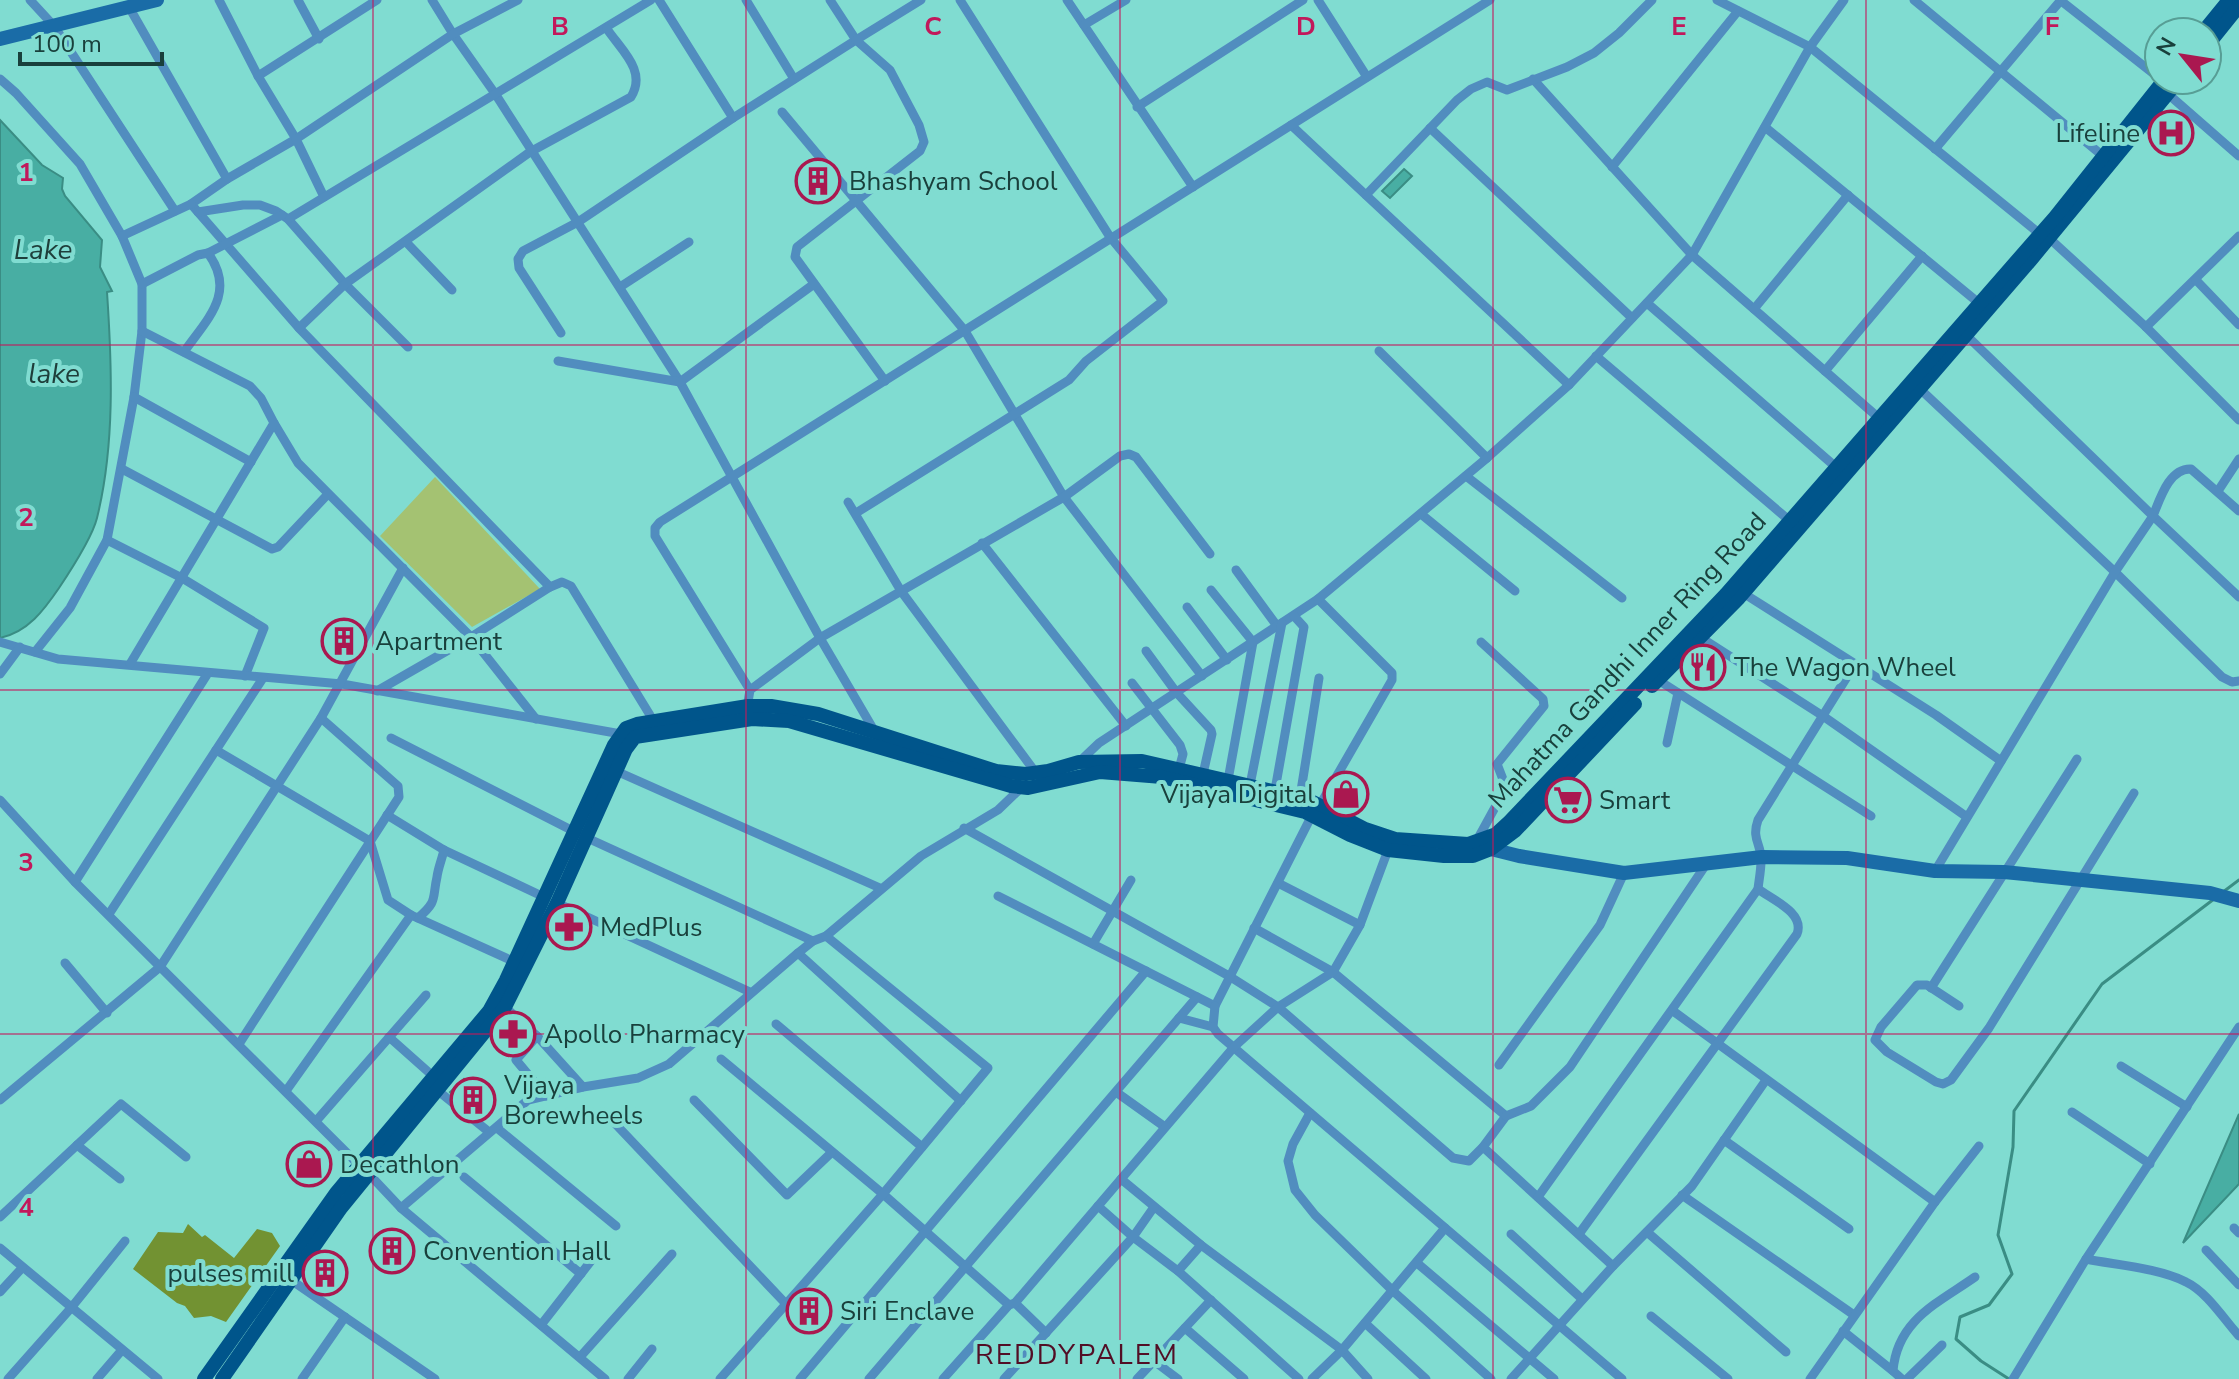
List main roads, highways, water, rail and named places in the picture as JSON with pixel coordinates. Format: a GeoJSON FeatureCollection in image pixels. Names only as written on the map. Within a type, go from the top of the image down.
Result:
{"type":"FeatureCollection","features":[{"type":"Feature","properties":{"kind":"main road"},"geometry":{"type":"LineString","coordinates":[[2216,16],[2229,0]]}},
{"type":"Feature","properties":{"kind":"main road"},"geometry":{"type":"LineString","coordinates":[[2223,26],[2239,6]]}},
{"type":"Feature","properties":{"kind":"main road","name":"Mahatma Gandhi Inner Ring Road"},"geometry":{"type":"LineString","coordinates":[[580,834],[629,742],[635,737],[771,706],[818,714],[925,750],[1014,774],[1036,773],[1079,762],[1142,761],[1203,774],[1300,797],[1350,835],[1388,850],[1473,856],[1726,594],[1980,304],[2045,236],[2152,96]]}},
{"type":"Feature","properties":{"kind":"main road","name":"Mahatma Gandhi Inner Ring Road"},"geometry":{"type":"LineString","coordinates":[[222,1379],[364,1170],[436,1083],[505,1007],[621,734],[637,724],[653,720],[747,713],[805,725],[1021,788],[1100,772],[1119,772],[1162,777],[1316,810],[1395,839],[1483,844],[1515,831],[1743,593],[1920,389],[2045,236],[2152,96]]}},
{"type":"Feature","properties":{"kind":"main road","name":"Mahatma Gandhi Inner Ring Road"},"geometry":{"type":"LineString","coordinates":[[436,1083],[489,1011],[550,900]]}},
{"type":"Feature","properties":{"kind":"main road","name":"Mahatma Gandhi Inner Ring Road"},"geometry":{"type":"LineString","coordinates":[[204,1379],[336,1193],[364,1170]]}},
{"type":"Feature","properties":{"kind":"water","name":"lake"},"geometry":{"type":"Polygon","coordinates":[[[0,120],[42,165],[63,178],[65,196],[102,240],[100,267],[112,291],[107,292],[111,377],[109,434],[97,518],[75,563],[41,612],[19,631],[0,638],[0,120]]]}},
{"type":"Feature","properties":{"kind":"water"},"geometry":{"type":"Polygon","coordinates":[[[1404,169],[1412,176],[1390,198],[1382,191],[1404,169]]]}},
{"type":"Feature","properties":{"kind":"water"},"geometry":{"type":"Polygon","coordinates":[[[464,1079],[471,1086],[464,1110],[450,1092],[464,1079]]]}},
{"type":"Feature","properties":{"kind":"water"},"geometry":{"type":"Polygon","coordinates":[[[2239,1114],[2239,1184],[2183,1243],[2239,1114]]]}},
{"type":"Feature","properties":{"kind":"waterway"},"geometry":{"type":"LineString","coordinates":[[2223,892],[2239,880]]}},
{"type":"Feature","properties":{"kind":"waterway"},"geometry":{"type":"LineString","coordinates":[[2009,1379],[1981,1361],[1956,1339],[1960,1317],[1989,1305],[2012,1274],[1998,1235],[2013,1147],[2014,1111],[2102,984],[2214,899]]}},
{"type":"Feature","properties":{"kind":"place","name":"Lifeline"},"geometry":{"type":"Point","coordinates":[2171,133]}},
{"type":"Feature","properties":{"kind":"place","name":"Bhashyam School"},"geometry":{"type":"Point","coordinates":[818,181]}},
{"type":"Feature","properties":{"kind":"place","name":"Apartment"},"geometry":{"type":"Point","coordinates":[344,641]}},
{"type":"Feature","properties":{"kind":"place","name":"The Wagon Wheel"},"geometry":{"type":"Point","coordinates":[1703,667]}},
{"type":"Feature","properties":{"kind":"place","name":"Vijaya Digital"},"geometry":{"type":"Point","coordinates":[1346,794]}},
{"type":"Feature","properties":{"kind":"place","name":"Smart"},"geometry":{"type":"Point","coordinates":[1568,800]}},
{"type":"Feature","properties":{"kind":"place","name":"MedPlus"},"geometry":{"type":"Point","coordinates":[569,927]}},
{"type":"Feature","properties":{"kind":"place","name":"Apollo Pharmacy"},"geometry":{"type":"Point","coordinates":[513,1034]}},
{"type":"Feature","properties":{"kind":"place","name":"Vijaya Borewheels"},"geometry":{"type":"Point","coordinates":[473,1100]}},
{"type":"Feature","properties":{"kind":"place","name":"Decathlon"},"geometry":{"type":"Point","coordinates":[309,1164]}},
{"type":"Feature","properties":{"kind":"place","name":"Convention Hall"},"geometry":{"type":"Point","coordinates":[392,1251]}},
{"type":"Feature","properties":{"kind":"place","name":"pulses mill"},"geometry":{"type":"Point","coordinates":[325,1273]}},
{"type":"Feature","properties":{"kind":"place","name":"Siri Enclave"},"geometry":{"type":"Point","coordinates":[809,1311]}},
{"type":"Feature","properties":{"kind":"district","name":"REDDYPALEM"},"geometry":{"type":"Point","coordinates":[1077,1354]}},
{"type":"Feature","properties":{"kind":"water label","name":"Lake"},"geometry":{"type":"Point","coordinates":[43,249]}}]}
